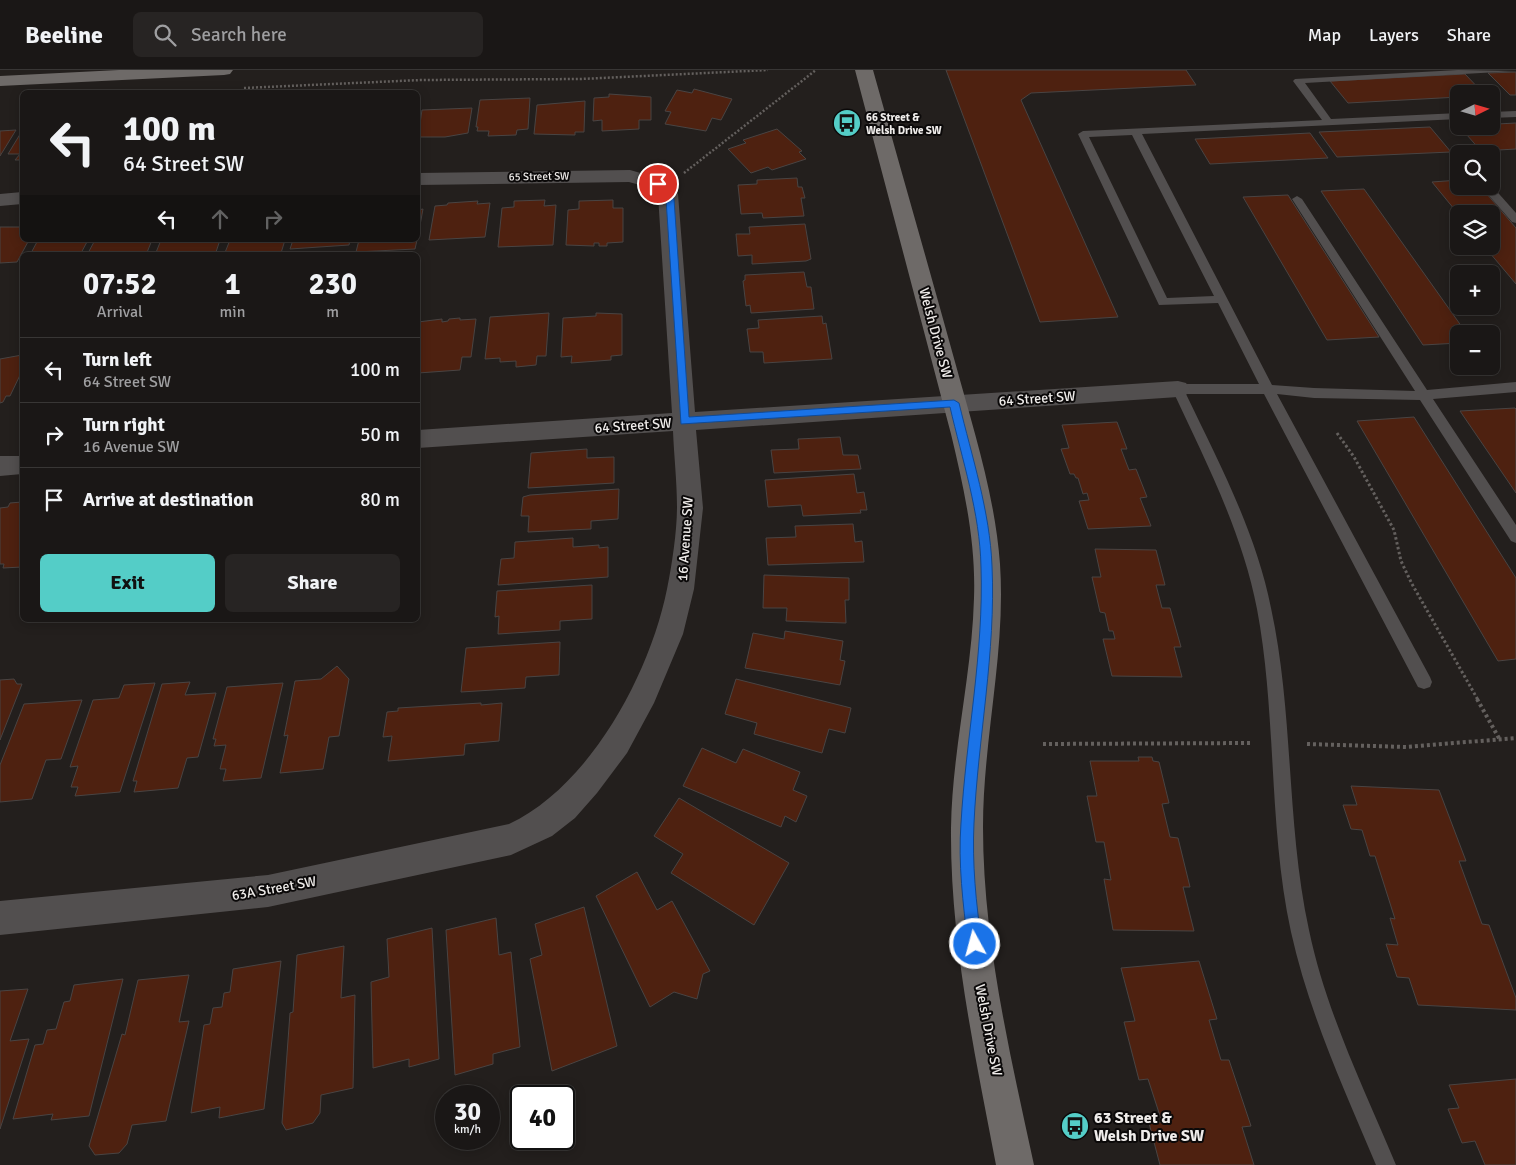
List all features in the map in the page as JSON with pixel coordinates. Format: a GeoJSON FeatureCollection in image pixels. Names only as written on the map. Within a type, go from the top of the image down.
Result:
{"type":"FeatureCollection","features":[{"type":"Feature","properties":{"kind":"street"},"geometry":{"type":"LineString","coordinates":[[0,81],[224,70]]}},
{"type":"Feature","properties":{"kind":"street","name":"Welsh Drive SW"},"geometry":{"type":"LineString","coordinates":[[864,70],[954,403],[983,527],[987,565],[987,609],[967,825],[968,895],[979,977],[1015,1165]]}},
{"type":"Feature","properties":{"kind":"street","name":"65 Street SW"},"geometry":{"type":"LineString","coordinates":[[420,179],[617,175],[641,178],[661,187]]}},
{"type":"Feature","properties":{"kind":"street","name":"16 Avenue SW"},"geometry":{"type":"LineString","coordinates":[[541,824],[564,807],[586,783],[616,743],[644,694],[669,634],[682,589],[690,508],[670,199],[661,187]]}},
{"type":"Feature","properties":{"kind":"street"},"geometry":{"type":"LineString","coordinates":[[0,200],[20,198]]}},
{"type":"Feature","properties":{"kind":"street","name":"64 Street SW"},"geometry":{"type":"LineString","coordinates":[[420,439],[1178,389]]}},
{"type":"Feature","properties":{"kind":"street"},"geometry":{"type":"LineString","coordinates":[[0,466],[20,465]]}},
{"type":"Feature","properties":{"kind":"street","name":"63A Street SW"},"geometry":{"type":"LineString","coordinates":[[0,918],[156,904],[268,891],[487,846],[511,839],[541,824]]}},
{"type":"Feature","properties":{"kind":"lane"},"geometry":{"type":"LineString","coordinates":[[1329,123],[1298,81],[1512,70]]}},
{"type":"Feature","properties":{"kind":"lane"},"geometry":{"type":"LineString","coordinates":[[1500,115],[1516,114]]}},
{"type":"Feature","properties":{"kind":"lane"},"geometry":{"type":"LineString","coordinates":[[1223,299],[1163,302],[1083,134],[1450,116]]}},
{"type":"Feature","properties":{"kind":"lane"},"geometry":{"type":"LineString","coordinates":[[1136,132],[1424,682]]}},
{"type":"Feature","properties":{"kind":"lane"},"geometry":{"type":"LineString","coordinates":[[1494,195],[1516,220]]}},
{"type":"Feature","properties":{"kind":"lane"},"geometry":{"type":"LineString","coordinates":[[1297,199],[1426,395],[1516,537]]}},
{"type":"Feature","properties":{"kind":"lane"},"geometry":{"type":"LineString","coordinates":[[1386,1165],[1320,999],[1300,932],[1285,839],[1279,743],[1270,652],[1264,608],[1249,551],[1235,513],[1178,389],[1270,389],[1314,393],[1426,395],[1516,387]]}},
{"type":"Feature","properties":{"kind":"path"},"geometry":{"type":"LineString","coordinates":[[242,88],[421,80],[581,79],[768,70]]}},
{"type":"Feature","properties":{"kind":"path"},"geometry":{"type":"LineString","coordinates":[[661,187],[816,70]]}},
{"type":"Feature","properties":{"kind":"path"},"geometry":{"type":"LineString","coordinates":[[1337,433],[1375,493],[1394,530],[1401,561],[1412,584],[1500,740]]}},
{"type":"Feature","properties":{"kind":"building"},"geometry":{"type":"Polygon","coordinates":[[[946,70],[1186,70],[1196,85],[1031,93],[1021,100],[1118,317],[1040,322],[946,70]]]}},
{"type":"Feature","properties":{"kind":"building"},"geometry":{"type":"Polygon","coordinates":[[[1516,72],[1516,95],[1510,95],[1488,73],[1516,72]]]}},
{"type":"Feature","properties":{"kind":"building"},"geometry":{"type":"Polygon","coordinates":[[[1465,74],[1475,85],[1450,85],[1450,97],[1348,103],[1330,81],[1465,74]]]}},
{"type":"Feature","properties":{"kind":"building"},"geometry":{"type":"Polygon","coordinates":[[[694,89],[732,99],[721,120],[712,118],[706,131],[665,124],[671,112],[665,111],[677,90],[692,93],[694,89]]]}},
{"type":"Feature","properties":{"kind":"building"},"geometry":{"type":"Polygon","coordinates":[[[609,94],[651,97],[651,120],[639,120],[639,129],[602,131],[602,120],[593,121],[594,98],[609,97],[609,94]]]}},
{"type":"Feature","properties":{"kind":"building"},"geometry":{"type":"Polygon","coordinates":[[[530,98],[528,129],[517,130],[516,135],[488,136],[489,131],[477,131],[480,100],[530,98]]]}},
{"type":"Feature","properties":{"kind":"building"},"geometry":{"type":"Polygon","coordinates":[[[585,101],[584,132],[575,132],[575,135],[534,134],[537,105],[585,101]]]}},
{"type":"Feature","properties":{"kind":"building"},"geometry":{"type":"Polygon","coordinates":[[[472,108],[468,133],[445,137],[420,137],[422,110],[472,108]]]}},
{"type":"Feature","properties":{"kind":"building"},"geometry":{"type":"Polygon","coordinates":[[[1516,123],[1516,149],[1500,150],[1500,145],[1476,145],[1467,135],[1500,135],[1500,124],[1516,123]]]}},
{"type":"Feature","properties":{"kind":"building"},"geometry":{"type":"Polygon","coordinates":[[[1430,127],[1450,152],[1337,157],[1319,132],[1430,127]]]}},
{"type":"Feature","properties":{"kind":"building"},"geometry":{"type":"Polygon","coordinates":[[[777,129],[802,151],[799,152],[806,159],[772,170],[768,167],[751,173],[728,149],[746,143],[743,140],[777,129]]]}},
{"type":"Feature","properties":{"kind":"building"},"geometry":{"type":"Polygon","coordinates":[[[16,130],[0,156],[0,131],[16,130]]]}},
{"type":"Feature","properties":{"kind":"building"},"geometry":{"type":"Polygon","coordinates":[[[1310,133],[1328,158],[1210,164],[1195,139],[1310,133]]]}},
{"type":"Feature","properties":{"kind":"building"},"geometry":{"type":"Polygon","coordinates":[[[20,134],[20,154],[8,154],[20,134]]]}},
{"type":"Feature","properties":{"kind":"building"},"geometry":{"type":"Polygon","coordinates":[[[797,178],[798,187],[802,187],[805,198],[801,198],[804,216],[763,218],[762,213],[741,214],[738,185],[757,184],[757,180],[797,178]]]}},
{"type":"Feature","properties":{"kind":"building"},"geometry":{"type":"Polygon","coordinates":[[[1450,181],[1450,195],[1488,195],[1496,205],[1451,205],[1432,182],[1450,181]]]}},
{"type":"Feature","properties":{"kind":"building"},"geometry":{"type":"Polygon","coordinates":[[[1364,189],[1450,310],[1450,315],[1454,315],[1461,325],[1450,325],[1450,344],[1423,345],[1321,191],[1364,189]]]}},
{"type":"Feature","properties":{"kind":"building"},"geometry":{"type":"Polygon","coordinates":[[[1288,195],[1379,337],[1327,340],[1243,197],[1288,195]]]}},
{"type":"Feature","properties":{"kind":"building"},"geometry":{"type":"Polygon","coordinates":[[[545,200],[544,206],[556,205],[553,245],[498,247],[502,208],[514,207],[514,201],[545,200]]]}},
{"type":"Feature","properties":{"kind":"building"},"geometry":{"type":"Polygon","coordinates":[[[613,200],[613,208],[623,208],[623,242],[607,243],[607,246],[599,246],[599,243],[594,243],[594,246],[566,245],[568,210],[579,209],[579,201],[613,200]]]}},
{"type":"Feature","properties":{"kind":"building"},"geometry":{"type":"Polygon","coordinates":[[[478,201],[477,204],[490,203],[485,237],[429,240],[435,206],[478,201]]]}},
{"type":"Feature","properties":{"kind":"building"},"geometry":{"type":"Polygon","coordinates":[[[423,209],[420,225],[420,210],[423,209]]]}},
{"type":"Feature","properties":{"kind":"building"},"geometry":{"type":"Polygon","coordinates":[[[1500,209],[1516,228],[1516,284],[1492,255],[1500,255],[1500,209]]]}},
{"type":"Feature","properties":{"kind":"building"},"geometry":{"type":"Polygon","coordinates":[[[805,224],[811,259],[806,261],[752,264],[752,255],[738,256],[736,234],[750,234],[749,227],[805,224]]]}},
{"type":"Feature","properties":{"kind":"building"},"geometry":{"type":"Polygon","coordinates":[[[0,227],[20,227],[20,242],[28,242],[22,252],[20,252],[17,262],[0,263],[0,227]]]}},
{"type":"Feature","properties":{"kind":"building"},"geometry":{"type":"Polygon","coordinates":[[[37,242],[87,242],[82,252],[32,252],[37,242]]]}},
{"type":"Feature","properties":{"kind":"building"},"geometry":{"type":"Polygon","coordinates":[[[94,242],[151,242],[147,252],[89,252],[94,242]]]}},
{"type":"Feature","properties":{"kind":"building"},"geometry":{"type":"Polygon","coordinates":[[[160,242],[219,242],[216,252],[156,252],[160,242]]]}},
{"type":"Feature","properties":{"kind":"building"},"geometry":{"type":"Polygon","coordinates":[[[229,242],[284,242],[281,252],[225,252],[229,242]]]}},
{"type":"Feature","properties":{"kind":"building"},"geometry":{"type":"Polygon","coordinates":[[[292,242],[350,242],[349,245],[290,249],[292,242]]]}},
{"type":"Feature","properties":{"kind":"building"},"geometry":{"type":"Polygon","coordinates":[[[358,242],[417,242],[415,249],[356,252],[358,242]]]}},
{"type":"Feature","properties":{"kind":"building"},"geometry":{"type":"Polygon","coordinates":[[[804,272],[807,287],[811,287],[814,309],[751,313],[750,305],[746,306],[743,281],[745,280],[745,275],[804,272]]]}},
{"type":"Feature","properties":{"kind":"building"},"geometry":{"type":"Polygon","coordinates":[[[549,313],[546,356],[537,356],[536,365],[516,367],[516,361],[500,362],[500,358],[485,359],[490,317],[549,313]]]}},
{"type":"Feature","properties":{"kind":"building"},"geometry":{"type":"Polygon","coordinates":[[[596,313],[622,314],[622,355],[611,356],[611,360],[571,363],[572,356],[561,357],[563,318],[596,316],[596,313]]]}},
{"type":"Feature","properties":{"kind":"building"},"geometry":{"type":"Polygon","coordinates":[[[822,316],[823,324],[826,323],[832,359],[764,363],[763,352],[750,352],[747,329],[759,328],[758,320],[822,316]]]}},
{"type":"Feature","properties":{"kind":"building"},"geometry":{"type":"Polygon","coordinates":[[[442,319],[442,322],[449,319],[476,319],[471,357],[462,357],[460,370],[420,373],[420,322],[442,319]]]}},
{"type":"Feature","properties":{"kind":"building"},"geometry":{"type":"Polygon","coordinates":[[[20,355],[20,375],[10,396],[6,396],[3,402],[0,403],[0,359],[20,355]]]}},
{"type":"Feature","properties":{"kind":"building"},"geometry":{"type":"Polygon","coordinates":[[[1516,409],[1516,493],[1460,411],[1516,409]]]}},
{"type":"Feature","properties":{"kind":"building"},"geometry":{"type":"Polygon","coordinates":[[[1414,417],[1516,578],[1516,659],[1498,661],[1357,421],[1414,417]]]}},
{"type":"Feature","properties":{"kind":"building"},"geometry":{"type":"Polygon","coordinates":[[[1117,422],[1127,449],[1121,449],[1129,470],[1136,469],[1147,497],[1140,498],[1151,526],[1088,529],[1079,501],[1089,500],[1087,493],[1083,494],[1078,478],[1074,474],[1070,474],[1061,449],[1069,448],[1062,425],[1117,422]]]}},
{"type":"Feature","properties":{"kind":"building"},"geometry":{"type":"Polygon","coordinates":[[[840,437],[843,455],[858,455],[861,469],[774,473],[771,450],[799,449],[798,439],[840,437]]]}},
{"type":"Feature","properties":{"kind":"building"},"geometry":{"type":"Polygon","coordinates":[[[587,449],[587,458],[614,457],[614,483],[528,488],[531,453],[587,449]]]}},
{"type":"Feature","properties":{"kind":"building"},"geometry":{"type":"Polygon","coordinates":[[[854,474],[857,493],[864,492],[867,510],[860,510],[861,513],[803,516],[801,505],[768,507],[765,480],[854,474]]]}},
{"type":"Feature","properties":{"kind":"building"},"geometry":{"type":"Polygon","coordinates":[[[619,489],[618,519],[591,521],[591,529],[528,532],[529,516],[521,516],[523,497],[530,495],[619,489]]]}},
{"type":"Feature","properties":{"kind":"building"},"geometry":{"type":"Polygon","coordinates":[[[20,502],[20,567],[3,568],[4,564],[0,564],[0,508],[8,507],[10,503],[20,502]]]}},
{"type":"Feature","properties":{"kind":"building"},"geometry":{"type":"Polygon","coordinates":[[[853,524],[855,542],[862,541],[864,562],[768,565],[766,538],[796,537],[795,526],[853,524]]]}},
{"type":"Feature","properties":{"kind":"building"},"geometry":{"type":"Polygon","coordinates":[[[573,538],[573,547],[599,545],[599,548],[608,547],[608,577],[498,585],[501,559],[514,558],[515,542],[573,538]]]}},
{"type":"Feature","properties":{"kind":"building"},"geometry":{"type":"Polygon","coordinates":[[[1095,549],[1156,550],[1165,585],[1156,585],[1162,608],[1170,608],[1181,647],[1174,647],[1182,677],[1112,676],[1103,639],[1115,639],[1113,631],[1109,631],[1105,613],[1100,612],[1092,577],[1101,577],[1095,549]]]}},
{"type":"Feature","properties":{"kind":"building"},"geometry":{"type":"Polygon","coordinates":[[[764,575],[849,578],[849,600],[845,600],[846,623],[786,621],[787,608],[763,608],[764,575]]]}},
{"type":"Feature","properties":{"kind":"building"},"geometry":{"type":"Polygon","coordinates":[[[592,585],[592,619],[560,621],[560,630],[498,634],[499,616],[495,617],[497,591],[592,585]]]}},
{"type":"Feature","properties":{"kind":"building"},"geometry":{"type":"Polygon","coordinates":[[[785,631],[843,641],[840,660],[845,661],[840,685],[745,668],[753,633],[784,639],[785,631]]]}},
{"type":"Feature","properties":{"kind":"building"},"geometry":{"type":"Polygon","coordinates":[[[560,642],[559,675],[526,677],[525,688],[461,692],[466,648],[560,642]]]}},
{"type":"Feature","properties":{"kind":"building"},"geometry":{"type":"Polygon","coordinates":[[[337,666],[349,679],[339,736],[329,737],[323,769],[280,773],[288,735],[284,736],[295,681],[321,679],[337,666]]]}},
{"type":"Feature","properties":{"kind":"building"},"geometry":{"type":"Polygon","coordinates":[[[14,679],[17,684],[22,684],[0,740],[0,680],[14,679]]]}},
{"type":"Feature","properties":{"kind":"building"},"geometry":{"type":"Polygon","coordinates":[[[736,679],[851,708],[845,733],[829,729],[822,753],[754,734],[757,723],[725,714],[736,679]]]}},
{"type":"Feature","properties":{"kind":"building"},"geometry":{"type":"Polygon","coordinates":[[[190,682],[185,695],[216,693],[198,757],[187,758],[178,788],[134,792],[137,781],[133,781],[162,684],[190,682]]]}},
{"type":"Feature","properties":{"kind":"building"},"geometry":{"type":"Polygon","coordinates":[[[155,683],[120,792],[75,796],[78,787],[71,787],[78,766],[70,767],[93,700],[119,698],[124,685],[155,683]]]}},
{"type":"Feature","properties":{"kind":"building"},"geometry":{"type":"Polygon","coordinates":[[[283,683],[261,778],[223,781],[226,769],[220,769],[226,745],[214,746],[216,739],[213,739],[227,687],[283,683]]]}},
{"type":"Feature","properties":{"kind":"building"},"geometry":{"type":"Polygon","coordinates":[[[82,700],[61,759],[46,760],[32,799],[0,802],[0,765],[24,704],[82,700]]]}},
{"type":"Feature","properties":{"kind":"building"},"geometry":{"type":"Polygon","coordinates":[[[481,703],[481,705],[502,703],[499,741],[465,744],[464,755],[388,761],[392,736],[383,737],[387,712],[398,711],[398,708],[481,703]]]}},
{"type":"Feature","properties":{"kind":"building"},"geometry":{"type":"Polygon","coordinates":[[[702,748],[736,763],[743,749],[800,772],[793,790],[807,796],[796,822],[785,816],[781,827],[683,786],[702,748]]]}},
{"type":"Feature","properties":{"kind":"building"},"geometry":{"type":"Polygon","coordinates":[[[1138,757],[1152,757],[1153,761],[1159,762],[1169,803],[1162,804],[1170,837],[1178,838],[1190,887],[1183,887],[1194,931],[1113,930],[1104,879],[1111,880],[1104,842],[1096,842],[1087,796],[1097,796],[1090,761],[1139,761],[1138,757]]]}},
{"type":"Feature","properties":{"kind":"building"},"geometry":{"type":"Polygon","coordinates":[[[1351,786],[1439,790],[1466,861],[1459,861],[1482,924],[1489,925],[1516,998],[1516,1010],[1418,1005],[1409,978],[1397,977],[1386,944],[1398,945],[1390,918],[1395,919],[1375,856],[1370,856],[1362,830],[1351,829],[1343,805],[1357,805],[1351,786]]]}},
{"type":"Feature","properties":{"kind":"building"},"geometry":{"type":"Polygon","coordinates":[[[679,798],[789,863],[754,925],[671,873],[683,854],[654,836],[679,798]]]}},
{"type":"Feature","properties":{"kind":"building"},"geometry":{"type":"Polygon","coordinates":[[[637,872],[657,910],[672,901],[710,971],[703,974],[697,999],[674,992],[650,1007],[596,896],[637,872]]]}},
{"type":"Feature","properties":{"kind":"building"},"geometry":{"type":"Polygon","coordinates":[[[584,907],[617,1046],[552,1071],[530,959],[542,955],[535,924],[584,907]]]}},
{"type":"Feature","properties":{"kind":"building"},"geometry":{"type":"Polygon","coordinates":[[[496,918],[499,955],[511,952],[520,1047],[493,1054],[493,1064],[455,1075],[446,930],[496,918]]]}},
{"type":"Feature","properties":{"kind":"building"},"geometry":{"type":"Polygon","coordinates":[[[432,928],[439,1059],[409,1067],[409,1059],[373,1068],[371,982],[389,977],[387,939],[432,928]]]}},
{"type":"Feature","properties":{"kind":"building"},"geometry":{"type":"Polygon","coordinates":[[[344,946],[341,998],[355,995],[353,1088],[321,1095],[320,1113],[313,1123],[286,1130],[282,1123],[290,1013],[293,1012],[297,955],[344,946]]]}},
{"type":"Feature","properties":{"kind":"building"},"geometry":{"type":"Polygon","coordinates":[[[281,961],[264,1109],[219,1118],[220,1107],[191,1113],[204,1025],[210,1024],[213,1008],[222,1007],[224,993],[230,992],[233,969],[281,961]]]}},
{"type":"Feature","properties":{"kind":"building"},"geometry":{"type":"Polygon","coordinates":[[[1199,961],[1217,1019],[1209,1020],[1221,1060],[1229,1060],[1251,1126],[1242,1127],[1254,1165],[1160,1165],[1149,1123],[1162,1122],[1148,1079],[1139,1080],[1124,1022],[1135,1021],[1121,968],[1199,961]]]}},
{"type":"Feature","properties":{"kind":"building"},"geometry":{"type":"Polygon","coordinates":[[[189,975],[179,1022],[189,1021],[166,1121],[132,1125],[127,1144],[119,1153],[95,1155],[89,1146],[122,1034],[125,1035],[138,980],[189,975]]]}},
{"type":"Feature","properties":{"kind":"building"},"geometry":{"type":"Polygon","coordinates":[[[123,979],[89,1116],[51,1120],[53,1114],[13,1119],[35,1045],[43,1044],[47,1030],[56,1029],[64,1002],[70,1001],[74,985],[123,979]]]}},
{"type":"Feature","properties":{"kind":"building"},"geometry":{"type":"Polygon","coordinates":[[[28,989],[10,1041],[29,1039],[0,1129],[0,991],[28,989]]]}},
{"type":"Feature","properties":{"kind":"building"},"geometry":{"type":"Polygon","coordinates":[[[1516,1079],[1516,1165],[1485,1165],[1475,1141],[1462,1143],[1448,1109],[1459,1108],[1449,1085],[1516,1079]]]}},
{"type":"Feature","properties":{"kind":"place","name":"66 Street & Welsh Drive SW"},"geometry":{"type":"Point","coordinates":[847,123]}},
{"type":"Feature","properties":{"kind":"place","name":"63 Street & Welsh Drive SW"},"geometry":{"type":"Point","coordinates":[1075,1126]}},
{"type":"Feature","properties":{"kind":"route"},"geometry":{"type":"LineString","coordinates":[[658,184],[668,194],[670,199],[685,421],[954,403],[983,527],[987,565],[987,609],[974,733],[967,825],[968,895],[975,944]]}}]}
